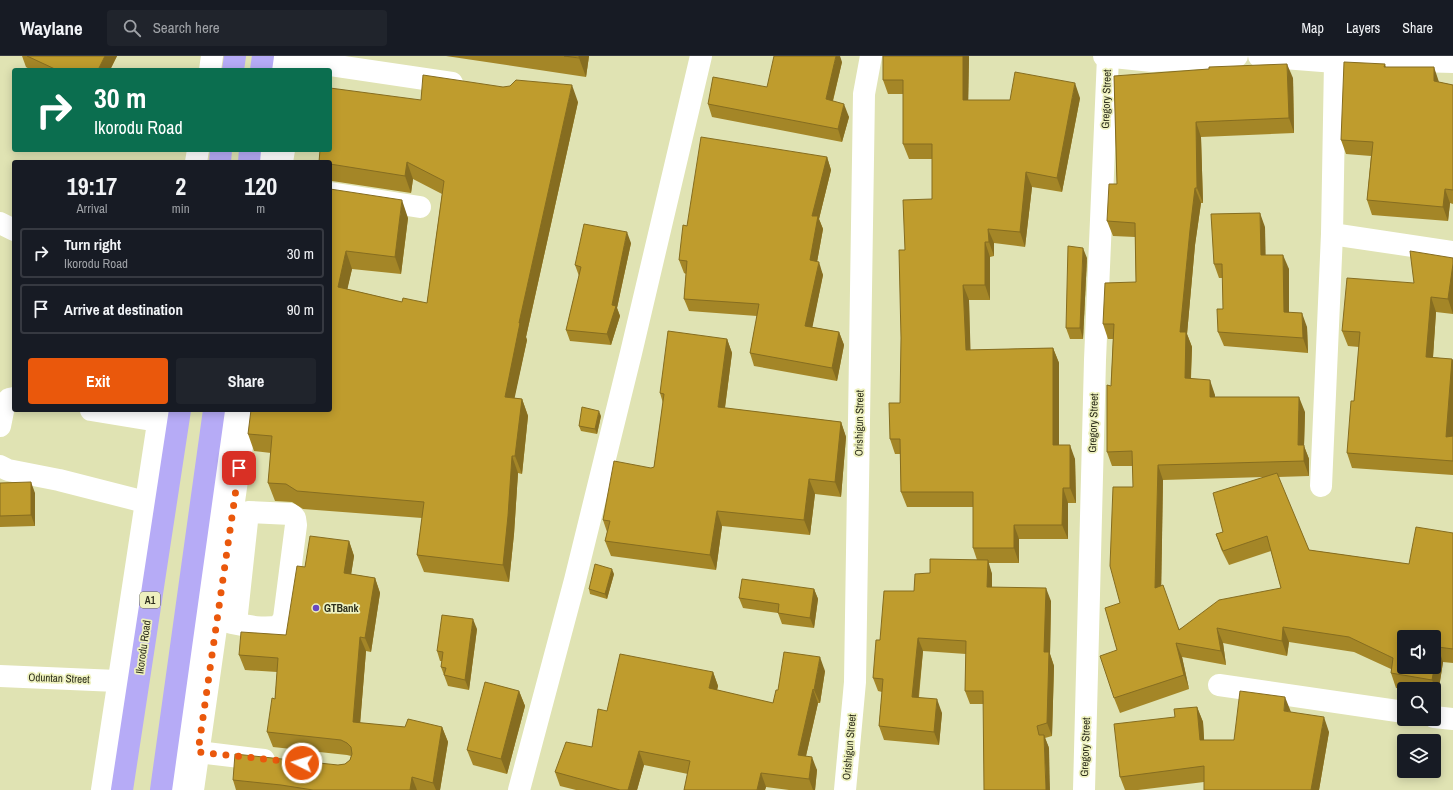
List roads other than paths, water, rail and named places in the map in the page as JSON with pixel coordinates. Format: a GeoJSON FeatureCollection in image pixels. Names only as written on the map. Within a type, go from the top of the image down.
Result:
{"type":"FeatureCollection","features":[{"type":"Feature","properties":{"kind":"highway"},"geometry":{"type":"LineString","coordinates":[[233,68],[235,56]]}},
{"type":"Feature","properties":{"kind":"highway","name":"Ikorodu Road"},"geometry":{"type":"LineString","coordinates":[[122,790],[132,653],[164,444],[179,412]]}},
{"type":"Feature","properties":{"kind":"highway"},"geometry":{"type":"LineString","coordinates":[[161,790],[214,412]]}},
{"type":"Feature","properties":{"kind":"street"},"geometry":{"type":"LineString","coordinates":[[210,68],[212,56]]}},
{"type":"Feature","properties":{"kind":"street"},"geometry":{"type":"LineString","coordinates":[[519,790],[575,580],[626,376],[701,56]]}},
{"type":"Feature","properties":{"kind":"street","name":"Orishigun Street"},"geometry":{"type":"LineString","coordinates":[[845,790],[855,682],[864,102],[871,56]]}},
{"type":"Feature","properties":{"kind":"street"},"geometry":{"type":"LineString","coordinates":[[1106,56],[1152,61],[1237,56]]}},
{"type":"Feature","properties":{"kind":"street","name":"Gregory Street"},"geometry":{"type":"LineString","coordinates":[[1084,790],[1095,360],[1106,56]]}},
{"type":"Feature","properties":{"kind":"street"},"geometry":{"type":"LineString","coordinates":[[1272,56],[1335,62],[1380,60],[1453,62]]}},
{"type":"Feature","properties":{"kind":"street"},"geometry":{"type":"LineString","coordinates":[[279,62],[327,68]]}},
{"type":"Feature","properties":{"kind":"street"},"geometry":{"type":"LineString","coordinates":[[1321,486],[1332,234],[1335,62]]}},
{"type":"Feature","properties":{"kind":"street"},"geometry":{"type":"LineString","coordinates":[[332,69],[472,86]]}},
{"type":"Feature","properties":{"kind":"street"},"geometry":{"type":"LineString","coordinates":[[332,193],[420,207]]}},
{"type":"Feature","properties":{"kind":"street"},"geometry":{"type":"LineString","coordinates":[[0,223],[12,229]]}},
{"type":"Feature","properties":{"kind":"street"},"geometry":{"type":"LineString","coordinates":[[1332,234],[1453,252]]}},
{"type":"Feature","properties":{"kind":"street"},"geometry":{"type":"LineString","coordinates":[[0,426],[4,406],[10,398],[12,398]]}},
{"type":"Feature","properties":{"kind":"street"},"geometry":{"type":"LineString","coordinates":[[114,412],[159,416]]}},
{"type":"Feature","properties":{"kind":"street"},"geometry":{"type":"LineString","coordinates":[[176,790],[230,412]]}},
{"type":"Feature","properties":{"kind":"street"},"geometry":{"type":"LineString","coordinates":[[193,790],[198,752],[226,622],[240,512],[247,412]]}},
{"type":"Feature","properties":{"kind":"street","name":"Ikorodu Road"},"geometry":{"type":"LineString","coordinates":[[102,790],[118,681],[132,653],[145,502],[164,444],[159,416]]}},
{"type":"Feature","properties":{"kind":"street"},"geometry":{"type":"LineString","coordinates":[[0,466],[8,470],[59,480],[145,502]]}},
{"type":"Feature","properties":{"kind":"street"},"geometry":{"type":"LineString","coordinates":[[226,622],[271,628],[279,626],[284,618],[296,525],[295,518],[291,514],[240,512]]}},
{"type":"Feature","properties":{"kind":"street","name":"Oduntan Street"},"geometry":{"type":"LineString","coordinates":[[0,676],[118,681]]}},
{"type":"Feature","properties":{"kind":"street"},"geometry":{"type":"LineString","coordinates":[[1219,685],[1397,711]]}},
{"type":"Feature","properties":{"kind":"street"},"geometry":{"type":"LineString","coordinates":[[1441,718],[1453,719]]}},
{"type":"Feature","properties":{"kind":"street"},"geometry":{"type":"LineString","coordinates":[[198,752],[284,761]]}},
{"type":"Feature","properties":{"kind":"place","name":"GTBank"},"geometry":{"type":"Point","coordinates":[316,608]}}]}
